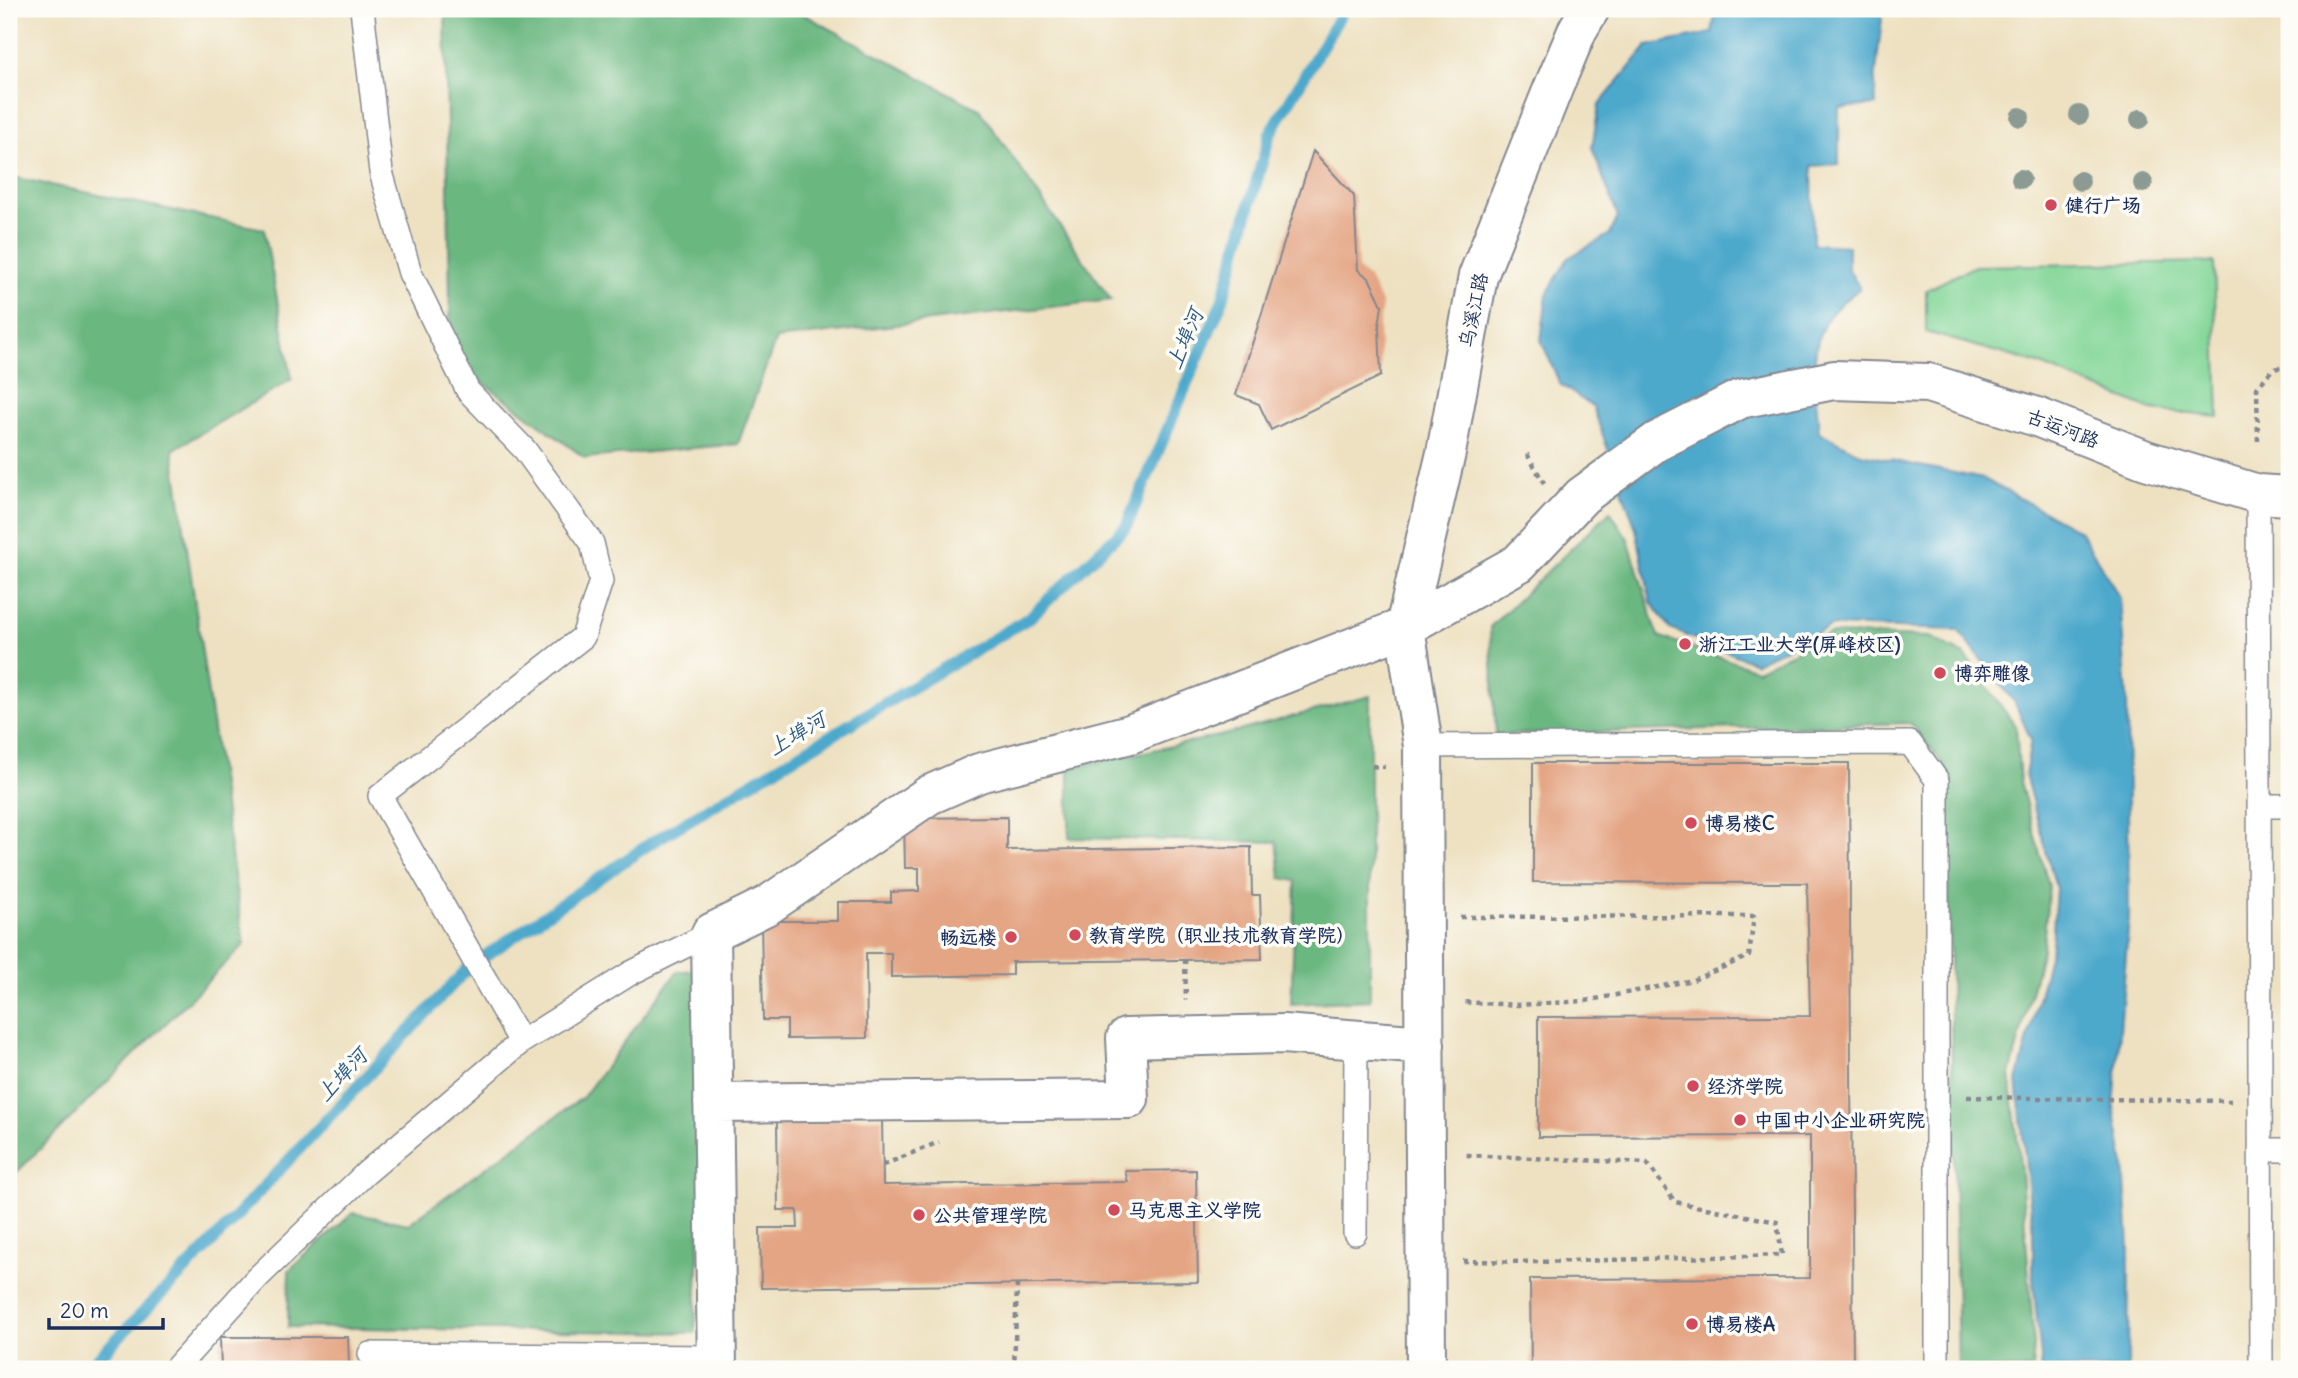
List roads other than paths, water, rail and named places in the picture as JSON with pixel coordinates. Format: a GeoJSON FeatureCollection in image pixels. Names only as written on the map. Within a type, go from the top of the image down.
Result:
{"type":"FeatureCollection","features":[{"type":"Feature","properties":{"kind":"street","name":"乌溪江路"},"geometry":{"type":"LineString","coordinates":[[1405,627],[1447,453],[1478,276],[1553,86],[1578,29],[1590,9]]}},
{"type":"Feature","properties":{"kind":"street","name":"古运河路"},"geometry":{"type":"LineString","coordinates":[[711,933],[768,905],[929,795],[979,773],[1130,734],[1405,627],[1519,563],[1582,496],[1656,442],[1740,399],[1834,380],[1928,383],[2037,417],[2146,460],[2274,495]]}},
{"type":"Feature","properties":{"kind":"street"},"geometry":{"type":"LineString","coordinates":[[1405,627],[1423,746],[1426,1369]]}},
{"type":"Feature","properties":{"kind":"street"},"geometry":{"type":"LineString","coordinates":[[711,933],[717,1363]]}},
{"type":"Feature","properties":{"kind":"street"},"geometry":{"type":"LineString","coordinates":[[713,1103],[1129,1099],[1126,1038],[1283,1034],[1424,1045]]}},
{"type":"Feature","properties":{"kind":"lane"},"geometry":{"type":"LineString","coordinates":[[362,9],[381,172],[410,273],[468,391],[526,450],[592,543],[601,581],[583,637],[380,796],[521,1042]]}},
{"type":"Feature","properties":{"kind":"lane"},"geometry":{"type":"LineString","coordinates":[[2262,1369],[2260,806],[2274,495]]}},
{"type":"Feature","properties":{"kind":"lane"},"geometry":{"type":"LineString","coordinates":[[1423,746],[1910,743],[1937,780],[1937,1369]]}},
{"type":"Feature","properties":{"kind":"lane"},"geometry":{"type":"LineString","coordinates":[[2260,806],[2289,806]]}},
{"type":"Feature","properties":{"kind":"lane"},"geometry":{"type":"LineString","coordinates":[[175,1369],[257,1278],[366,1173],[521,1042],[631,973],[711,933]]}},
{"type":"Feature","properties":{"kind":"lane"},"geometry":{"type":"LineString","coordinates":[[1355,1234],[1356,1040]]}},
{"type":"Feature","properties":{"kind":"lane"},"geometry":{"type":"LineString","coordinates":[[2260,1150],[2289,1150]]}},
{"type":"Feature","properties":{"kind":"lane"},"geometry":{"type":"LineString","coordinates":[[370,1354],[717,1363]]}},
{"type":"Feature","properties":{"kind":"water"},"geometry":{"type":"Polygon","coordinates":[[[1716,9],[1883,9],[1875,81],[1876,105],[1839,108],[1839,164],[1812,166],[1813,244],[1848,246],[1848,269],[1860,288],[1831,314],[1821,330],[1817,344],[1814,374],[1819,432],[1861,454],[1984,479],[2080,531],[2120,598],[2127,697],[2129,917],[2114,1107],[2124,1164],[2129,1246],[2128,1369],[2040,1369],[2033,1282],[2033,1232],[2017,1081],[2052,945],[2056,888],[2025,775],[2031,740],[2015,703],[1958,630],[1832,626],[1755,663],[1670,629],[1651,602],[1636,529],[1593,407],[1560,384],[1541,340],[1547,294],[1568,258],[1610,234],[1618,217],[1592,148],[1599,105],[1647,46],[1712,33],[1716,9]]]}},
{"type":"Feature","properties":{"kind":"waterway","name":"上埠河"},"geometry":{"type":"LineString","coordinates":[[87,1369],[204,1251],[469,967],[654,841],[1029,618],[1126,527],[1223,299],[1270,134],[1344,9]]}},
{"type":"Feature","properties":{"kind":"place","name":"健行广场"},"geometry":{"type":"Point","coordinates":[2051,205]}},
{"type":"Feature","properties":{"kind":"place","name":"浙江工业大学(屏峰校区)"},"geometry":{"type":"Point","coordinates":[1685,644]}},
{"type":"Feature","properties":{"kind":"place","name":"博弈雕像"},"geometry":{"type":"Point","coordinates":[1940,673]}},
{"type":"Feature","properties":{"kind":"place","name":"博易楼C"},"geometry":{"type":"Point","coordinates":[1691,823]}},
{"type":"Feature","properties":{"kind":"place","name":"教育学院（职业技术教育学院）"},"geometry":{"type":"Point","coordinates":[1075,935]}},
{"type":"Feature","properties":{"kind":"place","name":"畅远楼"},"geometry":{"type":"Point","coordinates":[1011,937]}},
{"type":"Feature","properties":{"kind":"place","name":"经济学院"},"geometry":{"type":"Point","coordinates":[1693,1086]}},
{"type":"Feature","properties":{"kind":"place","name":"中国中小企业研究院"},"geometry":{"type":"Point","coordinates":[1740,1120]}},
{"type":"Feature","properties":{"kind":"place","name":"马克思主义学院"},"geometry":{"type":"Point","coordinates":[1114,1210]}},
{"type":"Feature","properties":{"kind":"place","name":"公共管理学院"},"geometry":{"type":"Point","coordinates":[919,1215]}},
{"type":"Feature","properties":{"kind":"place","name":"博易楼A"},"geometry":{"type":"Point","coordinates":[1692,1324]}}]}
